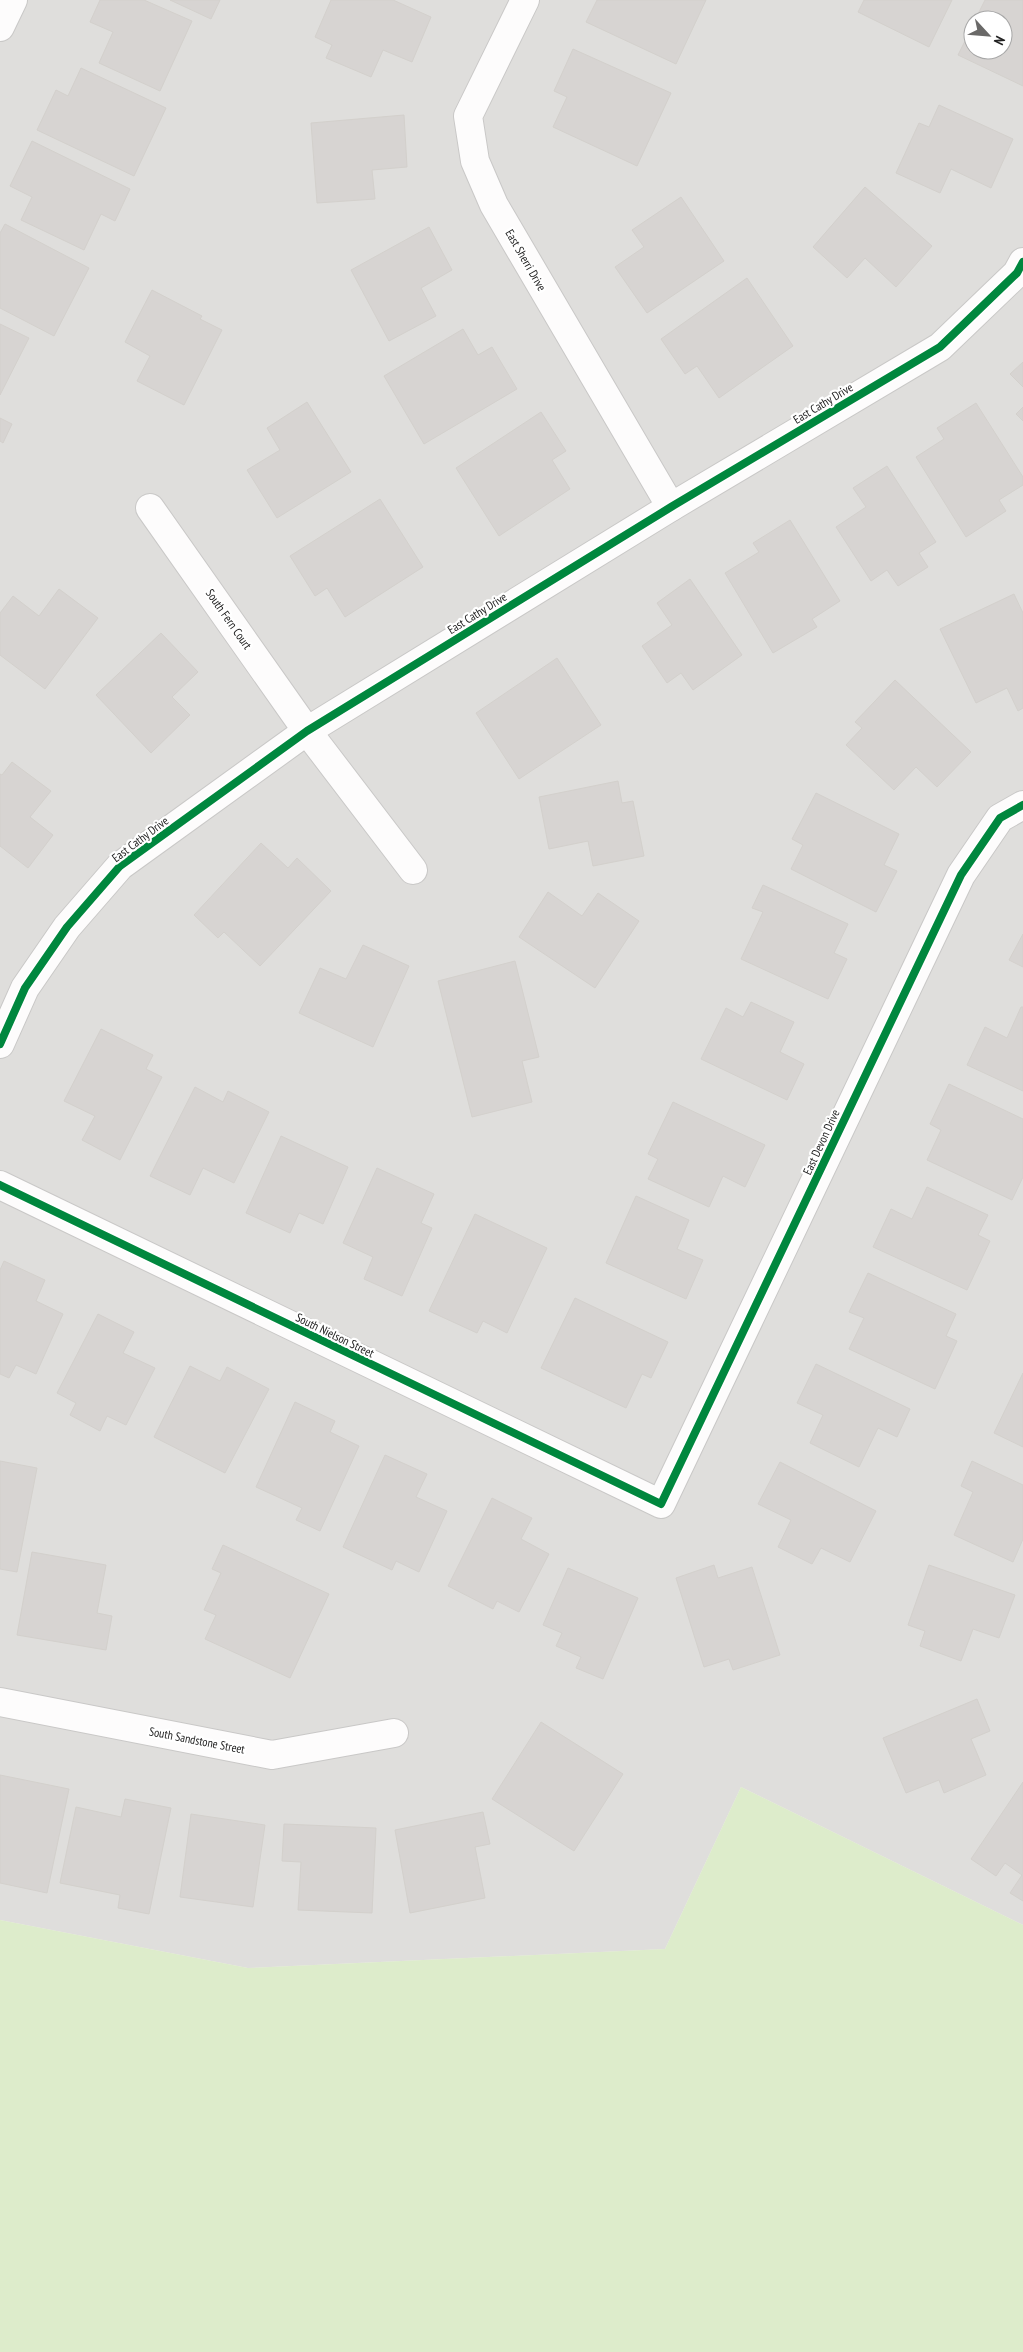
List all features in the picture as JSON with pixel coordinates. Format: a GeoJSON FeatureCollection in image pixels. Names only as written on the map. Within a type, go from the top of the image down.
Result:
{"type":"FeatureCollection","features":[{"type":"Feature","properties":{"kind":"street"},"geometry":{"type":"LineString","coordinates":[[0,27],[13,0]]}},
{"type":"Feature","properties":{"kind":"street","name":"East Sherri Drive"},"geometry":{"type":"LineString","coordinates":[[525,0],[468,116],[476,161],[494,205],[671,507]]}},
{"type":"Feature","properties":{"kind":"street","name":"East Cathy Drive"},"geometry":{"type":"LineString","coordinates":[[0,1044],[30,981],[67,927],[120,866],[307,730],[671,507],[940,347],[1017,274],[1023,262]]}},
{"type":"Feature","properties":{"kind":"street","name":"South Fern Court"},"geometry":{"type":"LineString","coordinates":[[150,508],[307,730]]}},
{"type":"Feature","properties":{"kind":"street"},"geometry":{"type":"LineString","coordinates":[[307,730],[413,870]]}},
{"type":"Feature","properties":{"kind":"street","name":"East Devon Drive"},"geometry":{"type":"LineString","coordinates":[[661,1504],[961,875],[1000,818],[1023,805]]}},
{"type":"Feature","properties":{"kind":"street","name":"South Nielson Street"},"geometry":{"type":"LineString","coordinates":[[0,1186],[661,1504]]}},
{"type":"Feature","properties":{"kind":"street","name":"South Sandstone Street"},"geometry":{"type":"LineString","coordinates":[[0,1702],[272,1755],[394,1733]]}},
{"type":"Feature","properties":{"kind":"shaded area"},"geometry":{"type":"Polygon","coordinates":[[[0,0],[1023,0],[1023,1925],[741,1787],[665,1949],[248,1968],[0,1920],[0,0]]]}},
{"type":"Feature","properties":{"kind":"green space"},"geometry":{"type":"Polygon","coordinates":[[[741,1787],[1023,1925],[1023,2352],[0,2352],[0,1920],[248,1968],[665,1949],[741,1787]]]}},
{"type":"Feature","properties":{"kind":"building"},"geometry":{"type":"Polygon","coordinates":[[[100,0],[144,0],[192,21],[160,91],[99,63],[113,32],[90,22],[100,0]]]}},
{"type":"Feature","properties":{"kind":"building"},"geometry":{"type":"Polygon","coordinates":[[[170,0],[220,0],[211,19],[170,0]]]}},
{"type":"Feature","properties":{"kind":"building"},"geometry":{"type":"Polygon","coordinates":[[[331,0],[393,0],[431,17],[412,62],[383,50],[371,77],[326,58],[332,45],[315,37],[331,0]]]}},
{"type":"Feature","properties":{"kind":"building"},"geometry":{"type":"Polygon","coordinates":[[[597,0],[706,0],[676,64],[586,22],[597,0]]]}},
{"type":"Feature","properties":{"kind":"building"},"geometry":{"type":"Polygon","coordinates":[[[864,0],[952,0],[929,47],[858,12],[864,0]]]}},
{"type":"Feature","properties":{"kind":"building"},"geometry":{"type":"Polygon","coordinates":[[[985,0],[1023,0],[1023,86],[968,60],[1013,60],[1013,10],[980,10],[985,0]]]}},
{"type":"Feature","properties":{"kind":"building"},"geometry":{"type":"Polygon","coordinates":[[[963,45],[963,57],[958,55],[963,45]]]}},
{"type":"Feature","properties":{"kind":"building"},"geometry":{"type":"Polygon","coordinates":[[[573,49],[671,93],[637,166],[553,127],[567,97],[554,91],[573,49]]]}},
{"type":"Feature","properties":{"kind":"building"},"geometry":{"type":"Polygon","coordinates":[[[81,68],[166,108],[134,176],[37,130],[56,90],[68,96],[81,68]]]}},
{"type":"Feature","properties":{"kind":"building"},"geometry":{"type":"Polygon","coordinates":[[[939,105],[1013,139],[991,188],[951,169],[940,193],[896,173],[919,123],[929,127],[939,105]]]}},
{"type":"Feature","properties":{"kind":"building"},"geometry":{"type":"Polygon","coordinates":[[[404,115],[407,167],[372,170],[375,199],[317,203],[311,123],[404,115]]]}},
{"type":"Feature","properties":{"kind":"building"},"geometry":{"type":"Polygon","coordinates":[[[32,141],[130,189],[115,221],[101,214],[84,250],[21,220],[32,197],[10,186],[32,141]]]}},
{"type":"Feature","properties":{"kind":"building"},"geometry":{"type":"Polygon","coordinates":[[[865,187],[932,246],[896,287],[865,258],[847,278],[813,247],[865,187]]]}},
{"type":"Feature","properties":{"kind":"building"},"geometry":{"type":"Polygon","coordinates":[[[681,197],[724,261],[647,313],[615,267],[644,247],[632,230],[681,197]]]}},
{"type":"Feature","properties":{"kind":"building"},"geometry":{"type":"Polygon","coordinates":[[[5,224],[89,268],[54,336],[0,308],[0,233],[5,224]]]}},
{"type":"Feature","properties":{"kind":"building"},"geometry":{"type":"Polygon","coordinates":[[[429,227],[452,270],[421,288],[436,316],[389,341],[351,270],[429,227]]]}},
{"type":"Feature","properties":{"kind":"building"},"geometry":{"type":"Polygon","coordinates":[[[747,278],[793,346],[719,398],[697,366],[685,374],[661,339],[747,278]]]}},
{"type":"Feature","properties":{"kind":"building"},"geometry":{"type":"Polygon","coordinates":[[[152,290],[202,316],[200,319],[222,330],[184,405],[137,381],[150,356],[125,342],[152,290]]]}},
{"type":"Feature","properties":{"kind":"building"},"geometry":{"type":"Polygon","coordinates":[[[0,324],[29,338],[0,395],[0,324]]]}},
{"type":"Feature","properties":{"kind":"building"},"geometry":{"type":"Polygon","coordinates":[[[463,329],[478,355],[492,347],[517,389],[424,444],[384,376],[463,329]]]}},
{"type":"Feature","properties":{"kind":"building"},"geometry":{"type":"Polygon","coordinates":[[[1023,362],[1023,387],[1010,374],[1023,362]]]}},
{"type":"Feature","properties":{"kind":"building"},"geometry":{"type":"Polygon","coordinates":[[[307,402],[351,472],[277,518],[247,470],[280,450],[267,428],[307,402]]]}},
{"type":"Feature","properties":{"kind":"building"},"geometry":{"type":"Polygon","coordinates":[[[976,403],[1023,477],[1023,485],[999,500],[1006,511],[966,537],[916,457],[944,439],[937,428],[976,403]]]}},
{"type":"Feature","properties":{"kind":"building"},"geometry":{"type":"Polygon","coordinates":[[[1023,407],[1023,421],[1016,414],[1023,407]]]}},
{"type":"Feature","properties":{"kind":"building"},"geometry":{"type":"Polygon","coordinates":[[[541,412],[566,451],[552,460],[570,489],[499,536],[456,468],[541,412]]]}},
{"type":"Feature","properties":{"kind":"building"},"geometry":{"type":"Polygon","coordinates":[[[0,418],[12,424],[3,443],[0,441],[0,418]]]}},
{"type":"Feature","properties":{"kind":"building"},"geometry":{"type":"Polygon","coordinates":[[[887,466],[936,542],[919,553],[928,567],[898,586],[887,570],[871,581],[836,527],[866,507],[853,488],[887,466]]]}},
{"type":"Feature","properties":{"kind":"building"},"geometry":{"type":"Polygon","coordinates":[[[380,499],[423,567],[345,617],[327,588],[315,596],[290,556],[380,499]]]}},
{"type":"Feature","properties":{"kind":"building"},"geometry":{"type":"Polygon","coordinates":[[[790,520],[840,601],[812,619],[817,627],[773,653],[725,573],[759,552],[753,543],[790,520]]]}},
{"type":"Feature","properties":{"kind":"building"},"geometry":{"type":"Polygon","coordinates":[[[690,579],[742,655],[693,690],[681,673],[667,683],[642,646],[672,625],[657,603],[690,579]]]}},
{"type":"Feature","properties":{"kind":"building"},"geometry":{"type":"Polygon","coordinates":[[[59,589],[98,618],[45,689],[0,655],[0,613],[13,596],[39,616],[59,589]]]}},
{"type":"Feature","properties":{"kind":"building"},"geometry":{"type":"Polygon","coordinates":[[[1014,594],[1023,613],[1023,708],[1018,711],[1007,688],[976,703],[940,629],[1014,594]]]}},
{"type":"Feature","properties":{"kind":"building"},"geometry":{"type":"Polygon","coordinates":[[[161,633],[198,672],[172,697],[190,715],[151,753],[96,695],[161,633]]]}},
{"type":"Feature","properties":{"kind":"building"},"geometry":{"type":"Polygon","coordinates":[[[557,658],[601,725],[519,779],[476,713],[557,658]]]}},
{"type":"Feature","properties":{"kind":"building"},"geometry":{"type":"Polygon","coordinates":[[[895,680],[971,752],[937,787],[916,767],[894,790],[846,745],[862,728],[855,722],[895,680]]]}},
{"type":"Feature","properties":{"kind":"building"},"geometry":{"type":"Polygon","coordinates":[[[12,762],[51,791],[30,817],[53,835],[28,868],[0,846],[0,774],[2,775],[12,762]]]}},
{"type":"Feature","properties":{"kind":"building"},"geometry":{"type":"Polygon","coordinates":[[[618,781],[622,803],[633,801],[644,856],[593,866],[588,841],[549,849],[539,797],[618,781]]]}},
{"type":"Feature","properties":{"kind":"building"},"geometry":{"type":"Polygon","coordinates":[[[816,793],[899,834],[884,865],[897,871],[876,912],[791,869],[803,845],[792,839],[816,793]]]}},
{"type":"Feature","properties":{"kind":"building"},"geometry":{"type":"Polygon","coordinates":[[[261,843],[288,868],[297,858],[331,891],[260,966],[224,932],[218,938],[194,915],[261,843]]]}},
{"type":"Feature","properties":{"kind":"building"},"geometry":{"type":"Polygon","coordinates":[[[763,885],[848,924],[834,953],[847,959],[828,999],[741,959],[763,912],[752,908],[763,885]]]}},
{"type":"Feature","properties":{"kind":"building"},"geometry":{"type":"Polygon","coordinates":[[[548,892],[582,916],[598,893],[639,921],[595,988],[519,937],[548,892]]]}},
{"type":"Feature","properties":{"kind":"building"},"geometry":{"type":"Polygon","coordinates":[[[1023,934],[1023,967],[1009,960],[1023,934]]]}},
{"type":"Feature","properties":{"kind":"building"},"geometry":{"type":"Polygon","coordinates":[[[363,945],[409,966],[373,1047],[299,1013],[320,968],[346,979],[363,945]]]}},
{"type":"Feature","properties":{"kind":"building"},"geometry":{"type":"Polygon","coordinates":[[[515,961],[539,1057],[522,1061],[532,1102],[472,1117],[438,981],[515,961]]]}},
{"type":"Feature","properties":{"kind":"building"},"geometry":{"type":"Polygon","coordinates":[[[751,1002],[794,1022],[780,1052],[804,1064],[787,1100],[701,1059],[726,1008],[743,1017],[751,1002]]]}},
{"type":"Feature","properties":{"kind":"building"},"geometry":{"type":"Polygon","coordinates":[[[1021,1007],[1023,1007],[1023,1091],[967,1065],[985,1027],[1007,1038],[1021,1007]]]}},
{"type":"Feature","properties":{"kind":"building"},"geometry":{"type":"Polygon","coordinates":[[[101,1029],[153,1055],[146,1069],[162,1077],[120,1160],[82,1140],[95,1116],[64,1101],[101,1029]]]}},
{"type":"Feature","properties":{"kind":"building"},"geometry":{"type":"Polygon","coordinates":[[[949,1084],[1023,1119],[1023,1177],[1012,1200],[927,1160],[941,1130],[930,1124],[949,1084]]]}},
{"type":"Feature","properties":{"kind":"building"},"geometry":{"type":"Polygon","coordinates":[[[195,1087],[223,1102],[228,1091],[269,1112],[234,1183],[203,1168],[190,1195],[150,1176],[195,1087]]]}},
{"type":"Feature","properties":{"kind":"building"},"geometry":{"type":"Polygon","coordinates":[[[673,1102],[765,1145],[745,1187],[723,1176],[709,1207],[648,1179],[658,1159],[648,1154],[673,1102]]]}},
{"type":"Feature","properties":{"kind":"building"},"geometry":{"type":"Polygon","coordinates":[[[281,1136],[348,1167],[323,1224],[299,1213],[290,1233],[246,1213],[281,1136]]]}},
{"type":"Feature","properties":{"kind":"building"},"geometry":{"type":"Polygon","coordinates":[[[377,1168],[434,1194],[421,1223],[432,1228],[402,1296],[364,1279],[373,1257],[343,1243],[377,1168]]]}},
{"type":"Feature","properties":{"kind":"building"},"geometry":{"type":"Polygon","coordinates":[[[927,1187],[988,1215],[978,1235],[990,1241],[967,1290],[873,1247],[891,1209],[912,1219],[927,1187]]]}},
{"type":"Feature","properties":{"kind":"building"},"geometry":{"type":"Polygon","coordinates":[[[636,1196],[689,1220],[677,1249],[703,1260],[686,1299],[606,1263],[636,1196]]]}},
{"type":"Feature","properties":{"kind":"building"},"geometry":{"type":"Polygon","coordinates":[[[475,1214],[547,1248],[507,1333],[483,1321],[477,1333],[429,1311],[475,1214]]]}},
{"type":"Feature","properties":{"kind":"building"},"geometry":{"type":"Polygon","coordinates":[[[4,1261],[45,1280],[36,1301],[63,1314],[36,1374],[16,1365],[9,1378],[0,1374],[0,1270],[4,1261]]]}},
{"type":"Feature","properties":{"kind":"building"},"geometry":{"type":"Polygon","coordinates":[[[868,1273],[956,1314],[946,1336],[957,1341],[935,1389],[849,1349],[864,1318],[849,1312],[868,1273]]]}},
{"type":"Feature","properties":{"kind":"building"},"geometry":{"type":"Polygon","coordinates":[[[575,1298],[668,1342],[651,1378],[642,1374],[626,1408],[541,1368],[575,1298]]]}},
{"type":"Feature","properties":{"kind":"building"},"geometry":{"type":"Polygon","coordinates":[[[98,1314],[134,1332],[123,1353],[155,1368],[126,1425],[107,1416],[100,1431],[70,1415],[76,1403],[57,1393],[98,1314]]]}},
{"type":"Feature","properties":{"kind":"building"},"geometry":{"type":"Polygon","coordinates":[[[816,1364],[910,1409],[897,1437],[878,1428],[859,1467],[810,1443],[823,1415],[797,1403],[816,1364]]]}},
{"type":"Feature","properties":{"kind":"building"},"geometry":{"type":"Polygon","coordinates":[[[190,1366],[220,1381],[227,1367],[269,1389],[225,1473],[154,1437],[190,1366]]]}},
{"type":"Feature","properties":{"kind":"building"},"geometry":{"type":"Polygon","coordinates":[[[1023,1373],[1023,1447],[994,1433],[1023,1373]]]}},
{"type":"Feature","properties":{"kind":"building"},"geometry":{"type":"Polygon","coordinates":[[[295,1402],[335,1421],[330,1432],[359,1446],[320,1531],[296,1520],[302,1508],[256,1487],[295,1402]]]}},
{"type":"Feature","properties":{"kind":"building"},"geometry":{"type":"Polygon","coordinates":[[[385,1455],[427,1474],[416,1497],[447,1511],[419,1572],[396,1561],[392,1570],[343,1547],[385,1455]]]}},
{"type":"Feature","properties":{"kind":"building"},"geometry":{"type":"Polygon","coordinates":[[[0,1461],[37,1468],[17,1572],[0,1569],[0,1461]]]}},
{"type":"Feature","properties":{"kind":"building"},"geometry":{"type":"Polygon","coordinates":[[[972,1461],[1023,1485],[1023,1539],[1013,1562],[954,1535],[973,1492],[961,1486],[972,1461]]]}},
{"type":"Feature","properties":{"kind":"building"},"geometry":{"type":"Polygon","coordinates":[[[780,1462],[876,1511],[850,1562],[821,1548],[812,1564],[778,1547],[791,1520],[758,1504],[780,1462]]]}},
{"type":"Feature","properties":{"kind":"building"},"geometry":{"type":"Polygon","coordinates":[[[492,1498],[532,1518],[521,1539],[549,1554],[519,1612],[497,1601],[493,1609],[448,1586],[492,1498]]]}},
{"type":"Feature","properties":{"kind":"building"},"geometry":{"type":"Polygon","coordinates":[[[223,1545],[329,1594],[290,1678],[205,1639],[216,1615],[204,1610],[221,1573],[212,1569],[223,1545]]]}},
{"type":"Feature","properties":{"kind":"building"},"geometry":{"type":"Polygon","coordinates":[[[32,1552],[106,1565],[97,1613],[112,1616],[106,1650],[17,1635],[32,1552]]]}},
{"type":"Feature","properties":{"kind":"building"},"geometry":{"type":"Polygon","coordinates":[[[714,1565],[718,1578],[752,1567],[780,1655],[733,1670],[729,1659],[704,1667],[676,1578],[714,1565]]]}},
{"type":"Feature","properties":{"kind":"building"},"geometry":{"type":"Polygon","coordinates":[[[929,1565],[1015,1595],[999,1638],[973,1629],[961,1661],[920,1646],[925,1631],[908,1625],[929,1565]]]}},
{"type":"Feature","properties":{"kind":"building"},"geometry":{"type":"Polygon","coordinates":[[[568,1568],[638,1598],[603,1679],[576,1668],[581,1657],[556,1646],[562,1633],[543,1625],[568,1568]]]}},
{"type":"Feature","properties":{"kind":"building"},"geometry":{"type":"Polygon","coordinates":[[[977,1699],[990,1731],[971,1739],[986,1775],[944,1793],[939,1780],[906,1793],[883,1738],[977,1699]]]}},
{"type":"Feature","properties":{"kind":"building"},"geometry":{"type":"Polygon","coordinates":[[[541,1722],[623,1774],[574,1851],[492,1799],[541,1722]]]}},
{"type":"Feature","properties":{"kind":"building"},"geometry":{"type":"Polygon","coordinates":[[[0,1775],[69,1789],[47,1893],[0,1883],[0,1775]]]}},
{"type":"Feature","properties":{"kind":"building"},"geometry":{"type":"Polygon","coordinates":[[[1023,1782],[1023,1901],[1010,1893],[1022,1875],[1005,1863],[996,1876],[971,1859],[1023,1782]]]}},
{"type":"Feature","properties":{"kind":"building"},"geometry":{"type":"Polygon","coordinates":[[[125,1799],[171,1808],[149,1914],[118,1908],[120,1895],[60,1883],[76,1807],[121,1817],[125,1799]]]}},
{"type":"Feature","properties":{"kind":"building"},"geometry":{"type":"Polygon","coordinates":[[[483,1812],[490,1844],[475,1847],[485,1898],[410,1913],[395,1830],[483,1812]]]}},
{"type":"Feature","properties":{"kind":"building"},"geometry":{"type":"Polygon","coordinates":[[[191,1814],[265,1825],[253,1907],[180,1897],[191,1814]]]}},
{"type":"Feature","properties":{"kind":"building"},"geometry":{"type":"Polygon","coordinates":[[[284,1824],[376,1828],[372,1913],[298,1910],[301,1862],[282,1861],[284,1824]]]}},
{"type":"Feature","properties":{"kind":"cycle path"},"geometry":{"type":"LineString","coordinates":[[0,1044],[25,988],[67,927],[120,866],[307,731],[671,507],[940,347],[1017,273],[1023,262]]}},
{"type":"Feature","properties":{"kind":"cycle path"},"geometry":{"type":"LineString","coordinates":[[0,1185],[661,1504],[961,875],[1000,818],[1023,805]]}}]}
